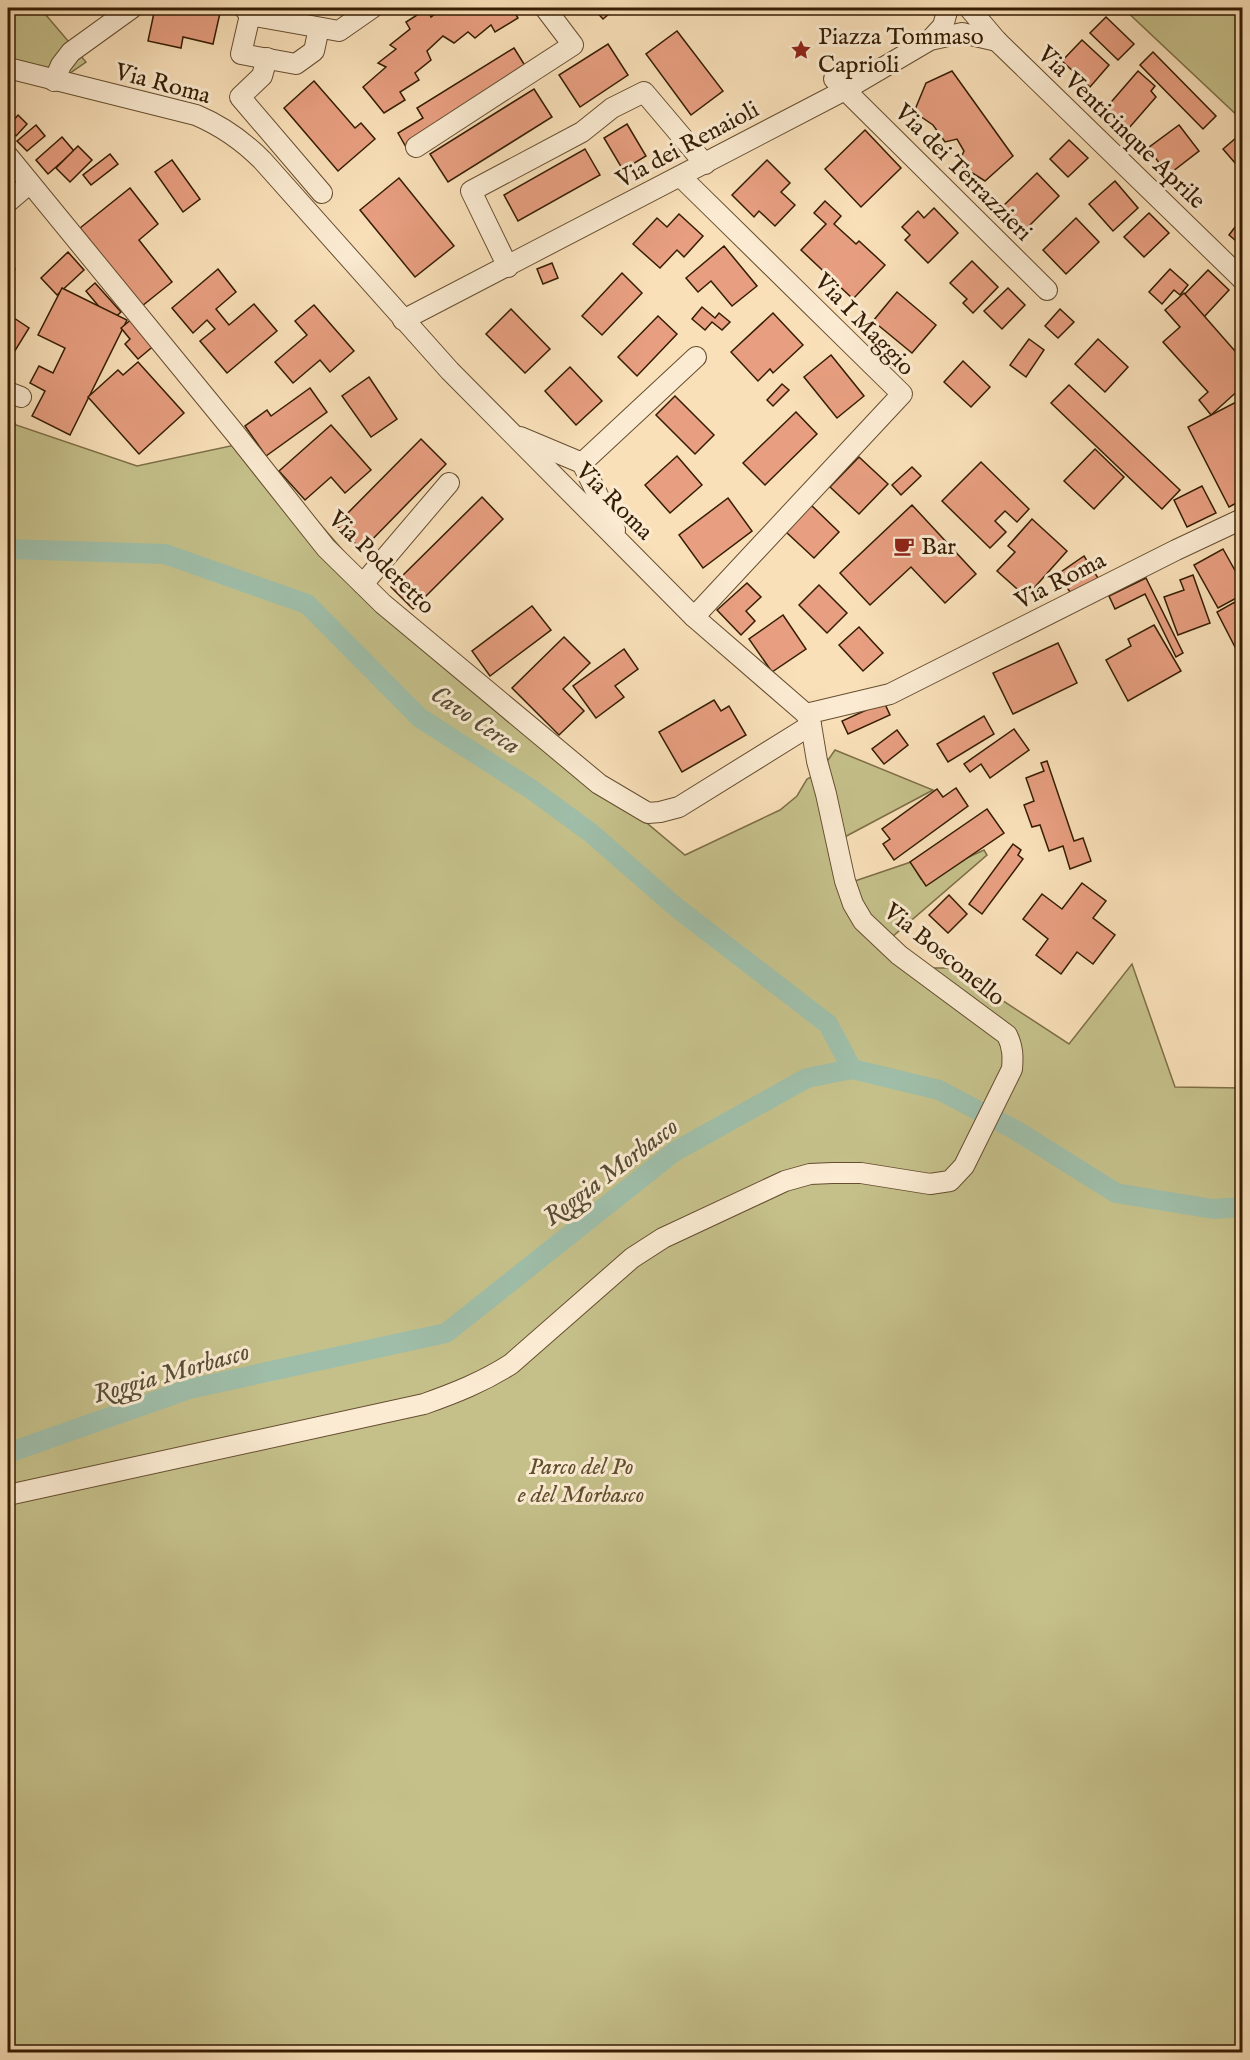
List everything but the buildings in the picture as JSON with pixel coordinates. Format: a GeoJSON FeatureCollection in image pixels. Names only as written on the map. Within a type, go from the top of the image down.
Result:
{"type":"FeatureCollection","features":[{"type":"Feature","properties":{"kind":"street"},"geometry":{"type":"LineString","coordinates":[[54,81],[61,65],[71,52],[132,8]]}},
{"type":"Feature","properties":{"kind":"street"},"geometry":{"type":"LineString","coordinates":[[319,28],[314,51],[296,63],[241,54],[247,11],[339,32],[372,8]]}},
{"type":"Feature","properties":{"kind":"street"},"geometry":{"type":"LineString","coordinates":[[416,147],[573,45],[545,8]]}},
{"type":"Feature","properties":{"kind":"street"},"geometry":{"type":"LineString","coordinates":[[930,39],[943,26],[948,8]]}},
{"type":"Feature","properties":{"kind":"street","name":"Via Venticinque Aprile"},"geometry":{"type":"LineString","coordinates":[[969,8],[997,41],[1242,279]]}},
{"type":"Feature","properties":{"kind":"street","name":"Via dei Renaioli"},"geometry":{"type":"LineString","coordinates":[[403,320],[681,177],[840,84],[930,39],[962,33],[997,41]]}},
{"type":"Feature","properties":{"kind":"street"},"geometry":{"type":"LineString","coordinates":[[267,58],[262,76],[240,97],[322,193]]}},
{"type":"Feature","properties":{"kind":"street","name":"Via Roma"},"geometry":{"type":"LineString","coordinates":[[8,68],[196,116],[228,131],[245,143],[403,320],[512,434],[694,617],[808,720],[890,694],[1242,519]]}},
{"type":"Feature","properties":{"kind":"street","name":"Via dei Terrazzieri"},"geometry":{"type":"LineString","coordinates":[[840,84],[1047,290]]}},
{"type":"Feature","properties":{"kind":"street"},"geometry":{"type":"LineString","coordinates":[[508,267],[471,191],[582,132],[612,108],[644,92],[705,164]]}},
{"type":"Feature","properties":{"kind":"street","name":"Via Poderetto"},"geometry":{"type":"LineString","coordinates":[[8,156],[326,548],[383,604],[599,784],[648,813],[679,807],[808,720]]}},
{"type":"Feature","properties":{"kind":"street","name":"Via I Maggio"},"geometry":{"type":"LineString","coordinates":[[681,177],[902,394],[694,617]]}},
{"type":"Feature","properties":{"kind":"street"},"geometry":{"type":"LineString","coordinates":[[8,202],[29,184]]}},
{"type":"Feature","properties":{"kind":"street"},"geometry":{"type":"LineString","coordinates":[[582,463],[696,357]]}},
{"type":"Feature","properties":{"kind":"street"},"geometry":{"type":"LineString","coordinates":[[512,434],[582,463],[623,546]]}},
{"type":"Feature","properties":{"kind":"street"},"geometry":{"type":"LineString","coordinates":[[363,584],[449,483]]}},
{"type":"Feature","properties":{"kind":"street","name":"Via Bosconello"},"geometry":{"type":"LineString","coordinates":[[8,1495],[424,1404],[458,1392],[511,1365],[605,1280],[655,1243],[785,1181],[810,1174],[861,1173],[930,1184],[950,1181],[964,1166],[1003,1088],[1012,1069],[1013,1054],[1007,1035],[899,955],[863,921],[853,904],[845,881],[808,720]]}},
{"type":"Feature","properties":{"kind":"green space"},"geometry":{"type":"Polygon","coordinates":[[[8,8],[40,8],[86,62],[50,87],[8,74],[8,8]]]}},
{"type":"Feature","properties":{"kind":"green space"},"geometry":{"type":"Polygon","coordinates":[[[1123,8],[1242,8],[1242,120],[1123,8]]]}},
{"type":"Feature","properties":{"kind":"green space","name":"Parco del Po e del Morbasco"},"geometry":{"type":"Polygon","coordinates":[[[8,411],[16,425],[137,466],[249,442],[398,614],[685,855],[780,810],[797,796],[807,779],[819,773],[835,750],[933,790],[839,840],[849,883],[911,862],[921,879],[984,850],[987,855],[884,944],[920,968],[953,968],[1069,1044],[1132,964],[1175,1087],[1242,1088],[1242,2052],[8,2052],[8,411]]]}},
{"type":"Feature","properties":{"kind":"waterway","name":"Cavo Cerca"},"geometry":{"type":"LineString","coordinates":[[8,549],[165,554],[307,604],[420,718],[531,789],[591,833],[677,908],[828,1024],[852,1069]]}},
{"type":"Feature","properties":{"kind":"waterway","name":"Roggia Morbasco"},"geometry":{"type":"LineString","coordinates":[[8,1453],[189,1389],[446,1333],[674,1152],[807,1078],[852,1069],[939,1090],[1017,1131],[1116,1193],[1213,1209],[1242,1207]]}},
{"type":"Feature","properties":{"kind":"place","name":"Piazza Tommaso Caprioli"},"geometry":{"type":"Point","coordinates":[801,50]}},
{"type":"Feature","properties":{"kind":"place","name":"Bar"},"geometry":{"type":"Point","coordinates":[904,546]}}]}
